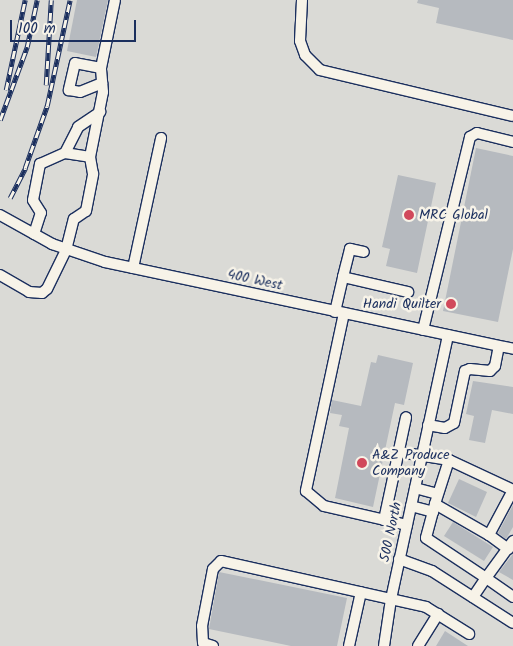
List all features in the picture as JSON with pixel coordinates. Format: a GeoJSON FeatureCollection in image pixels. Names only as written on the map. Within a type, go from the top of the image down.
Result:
{"type":"FeatureCollection","features":[{"type":"Feature","properties":{"kind":"street"},"geometry":{"type":"LineString","coordinates":[[0,275],[29,292],[42,294],[47,289],[66,250],[74,219],[86,211],[93,174],[90,158],[100,112],[101,68],[115,0]]}},
{"type":"Feature","properties":{"kind":"street"},"geometry":{"type":"LineString","coordinates":[[302,0],[300,41],[305,55],[320,70],[513,116]]}},
{"type":"Feature","properties":{"kind":"street"},"geometry":{"type":"LineString","coordinates":[[101,68],[75,63],[69,90],[80,92],[102,82]]}},
{"type":"Feature","properties":{"kind":"street"},"geometry":{"type":"LineString","coordinates":[[65,153],[78,126],[100,112]]}},
{"type":"Feature","properties":{"kind":"street"},"geometry":{"type":"LineString","coordinates":[[423,330],[470,137],[477,133],[513,142]]}},
{"type":"Feature","properties":{"kind":"street"},"geometry":{"type":"LineString","coordinates":[[133,268],[161,138]]}},
{"type":"Feature","properties":{"kind":"street"},"geometry":{"type":"LineString","coordinates":[[34,234],[41,213],[33,200],[40,164],[65,153],[90,158]]}},
{"type":"Feature","properties":{"kind":"street","name":"400 West"},"geometry":{"type":"LineString","coordinates":[[0,214],[66,250],[133,268],[513,350]]}},
{"type":"Feature","properties":{"kind":"street"},"geometry":{"type":"LineString","coordinates":[[364,252],[350,249],[343,277],[340,312],[306,491],[324,506],[407,525]]}},
{"type":"Feature","properties":{"kind":"street"},"geometry":{"type":"LineString","coordinates":[[343,277],[408,292]]}},
{"type":"Feature","properties":{"kind":"street","name":"500 North"},"geometry":{"type":"LineString","coordinates":[[384,646],[399,559],[448,336]]}},
{"type":"Feature","properties":{"kind":"street"},"geometry":{"type":"LineString","coordinates":[[428,425],[445,428],[454,423],[466,371],[470,369],[490,371],[495,366],[499,346]]}},
{"type":"Feature","properties":{"kind":"street"},"geometry":{"type":"LineString","coordinates":[[384,520],[406,417]]}},
{"type":"Feature","properties":{"kind":"street"},"geometry":{"type":"LineString","coordinates":[[399,452],[449,460],[513,490],[489,535]]}},
{"type":"Feature","properties":{"kind":"street"},"geometry":{"type":"LineString","coordinates":[[449,460],[426,538],[513,598]]}},
{"type":"Feature","properties":{"kind":"street"},"geometry":{"type":"LineString","coordinates":[[415,488],[435,503],[489,535],[510,545],[473,597]]}},
{"type":"Feature","properties":{"kind":"street"},"geometry":{"type":"LineString","coordinates":[[411,506],[435,503]]}},
{"type":"Feature","properties":{"kind":"street"},"geometry":{"type":"LineString","coordinates":[[399,559],[425,567],[513,623]]}},
{"type":"Feature","properties":{"kind":"street"},"geometry":{"type":"LineString","coordinates":[[213,646],[202,643],[202,626],[213,569],[221,561],[426,607],[469,634]]}},
{"type":"Feature","properties":{"kind":"street"},"geometry":{"type":"LineString","coordinates":[[349,646],[361,592]]}},
{"type":"Feature","properties":{"kind":"street"},"geometry":{"type":"LineString","coordinates":[[418,646],[438,614]]}},
{"type":"Feature","properties":{"kind":"shaded area"},"geometry":{"type":"Polygon","coordinates":[[[0,0],[513,0],[513,646],[0,646],[0,0]]]}},
{"type":"Feature","properties":{"kind":"building"},"geometry":{"type":"Polygon","coordinates":[[[77,0],[108,0],[96,57],[67,51],[77,0]]]}},
{"type":"Feature","properties":{"kind":"building"},"geometry":{"type":"Polygon","coordinates":[[[418,0],[513,0],[513,40],[436,23],[439,8],[417,3],[418,0]]]}},
{"type":"Feature","properties":{"kind":"building"},"geometry":{"type":"Polygon","coordinates":[[[476,148],[513,156],[513,249],[498,322],[443,311],[476,148]]]}},
{"type":"Feature","properties":{"kind":"building","name":"MRC Global"},"geometry":{"type":"Polygon","coordinates":[[[398,175],[436,183],[417,273],[386,266],[390,249],[382,247],[398,175]]]}},
{"type":"Feature","properties":{"kind":"building","name":"A&Z Produce Company"},"geometry":{"type":"Polygon","coordinates":[[[378,355],[413,363],[404,405],[395,403],[373,507],[335,498],[349,428],[339,426],[342,415],[330,413],[332,400],[361,406],[371,362],[376,363],[378,355]]]}},
{"type":"Feature","properties":{"kind":"building"},"geometry":{"type":"Polygon","coordinates":[[[473,381],[513,387],[513,414],[492,410],[485,443],[469,440],[474,416],[466,414],[473,381]]]}},
{"type":"Feature","properties":{"kind":"building"},"geometry":{"type":"Polygon","coordinates":[[[459,479],[487,492],[476,517],[448,503],[459,479]]]}},
{"type":"Feature","properties":{"kind":"building"},"geometry":{"type":"Polygon","coordinates":[[[513,505],[513,527],[506,539],[498,533],[513,505]]]}},
{"type":"Feature","properties":{"kind":"building"},"geometry":{"type":"Polygon","coordinates":[[[453,522],[493,547],[484,561],[444,536],[453,522]]]}},
{"type":"Feature","properties":{"kind":"building"},"geometry":{"type":"Polygon","coordinates":[[[513,554],[513,580],[499,572],[513,554]]]}},
{"type":"Feature","properties":{"kind":"building"},"geometry":{"type":"Polygon","coordinates":[[[219,572],[347,598],[337,646],[291,646],[209,629],[219,572]]]}},
{"type":"Feature","properties":{"kind":"building"},"geometry":{"type":"Polygon","coordinates":[[[445,631],[468,646],[436,646],[445,631]]]}},
{"type":"Feature","properties":{"kind":"railway"},"geometry":{"type":"LineString","coordinates":[[6,90],[25,0]]}},
{"type":"Feature","properties":{"kind":"railway"},"geometry":{"type":"LineString","coordinates":[[0,120],[27,47],[37,0]]}},
{"type":"Feature","properties":{"kind":"railway"},"geometry":{"type":"LineString","coordinates":[[46,85],[51,0]]}},
{"type":"Feature","properties":{"kind":"railway"},"geometry":{"type":"LineString","coordinates":[[10,198],[25,168],[47,106],[70,0]]}},
{"type":"Feature","properties":{"kind":"place","name":"MRC Global"},"geometry":{"type":"Point","coordinates":[409,215]}},
{"type":"Feature","properties":{"kind":"place","name":"Handi Quilter"},"geometry":{"type":"Point","coordinates":[451,304]}},
{"type":"Feature","properties":{"kind":"place","name":"A&Z Produce Company"},"geometry":{"type":"Point","coordinates":[362,463]}}]}
